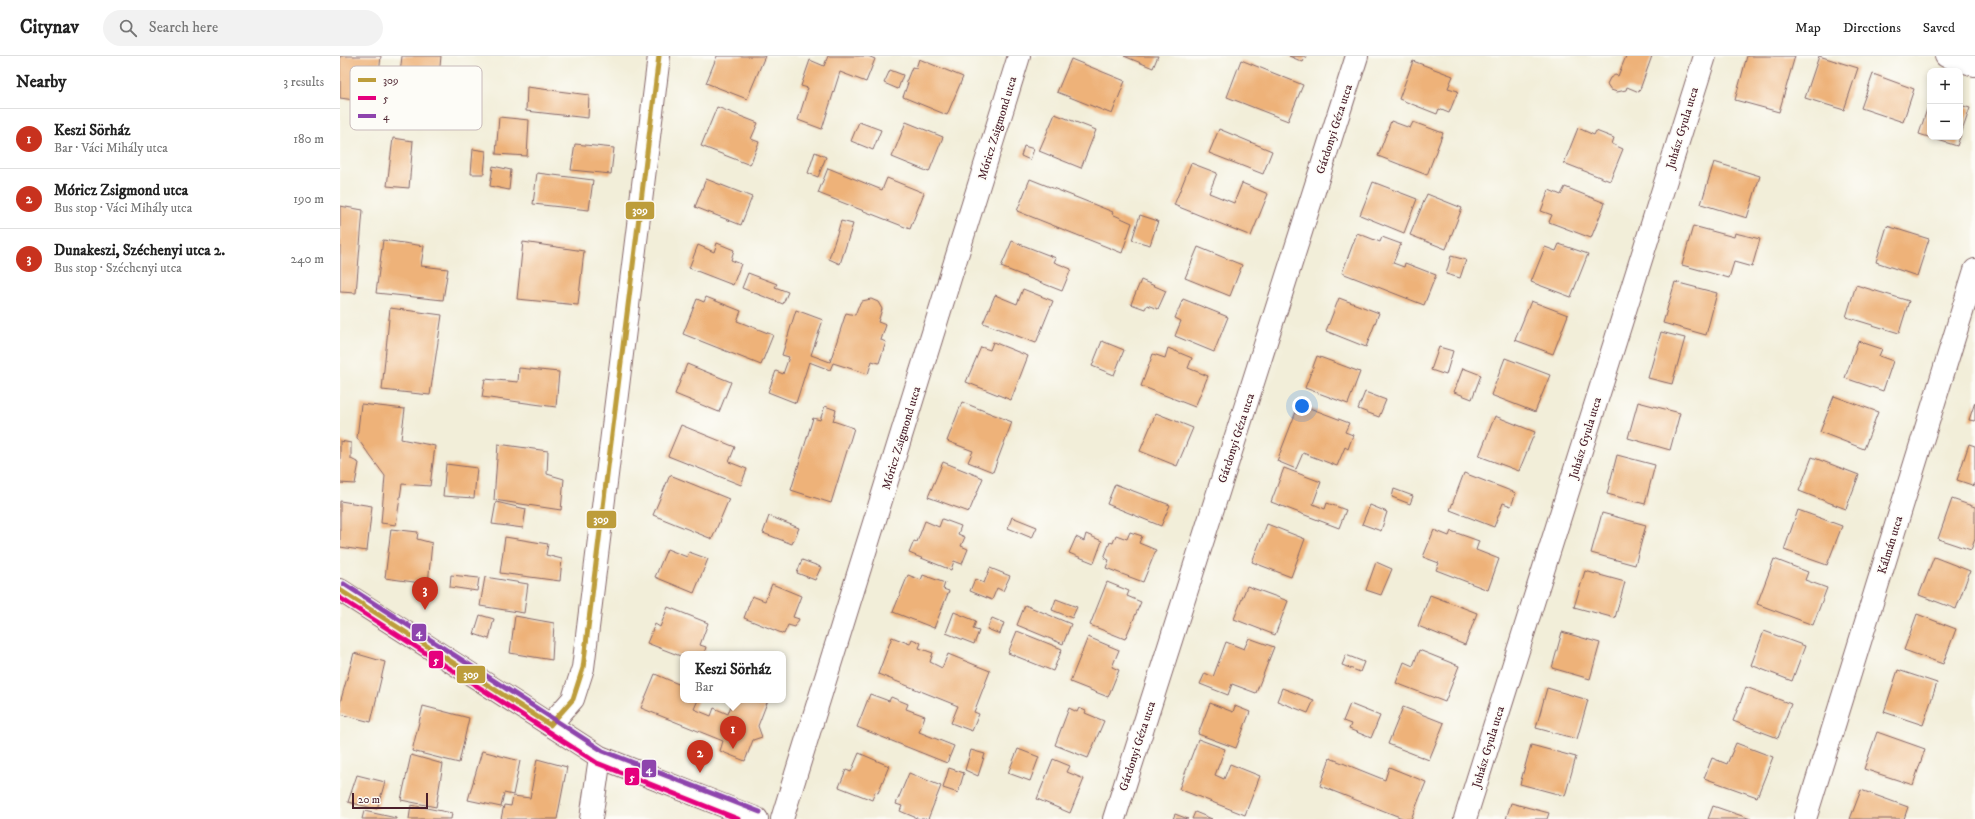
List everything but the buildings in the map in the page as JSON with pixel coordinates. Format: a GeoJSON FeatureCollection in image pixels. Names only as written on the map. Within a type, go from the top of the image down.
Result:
{"type":"FeatureCollection","features":[{"type":"Feature","properties":{"kind":"street"},"geometry":{"type":"LineString","coordinates":[[550,725],[573,699],[583,668],[659,56]]}},
{"type":"Feature","properties":{"kind":"street","name":"Móricz Zsigmond utca"},"geometry":{"type":"LineString","coordinates":[[782,819],[1019,56]]}},
{"type":"Feature","properties":{"kind":"street","name":"Gárdonyi Géza utca"},"geometry":{"type":"LineString","coordinates":[[1114,819],[1357,56]]}},
{"type":"Feature","properties":{"kind":"street","name":"Juhász Gyula utca"},"geometry":{"type":"LineString","coordinates":[[1465,819],[1705,56]]}},
{"type":"Feature","properties":{"kind":"street"},"geometry":{"type":"LineString","coordinates":[[1946,56],[1975,65]]}},
{"type":"Feature","properties":{"kind":"street","name":"Kálmán utca"},"geometry":{"type":"LineString","coordinates":[[1805,819],[1975,270]]}},
{"type":"Feature","properties":{"kind":"street"},"geometry":{"type":"LineString","coordinates":[[340,590],[600,758],[757,819]]}},
{"type":"Feature","properties":{"kind":"street"},"geometry":{"type":"LineString","coordinates":[[591,819],[600,758]]}},
{"type":"Feature","properties":{"kind":"transit line","name":"309"},"geometry":{"type":"LineString","coordinates":[[340,590],[550,725],[573,699],[583,668],[659,56]]}},
{"type":"Feature","properties":{"kind":"transit line","name":"4"},"geometry":{"type":"LineString","coordinates":[[344,584],[603,751],[760,812]]}},
{"type":"Feature","properties":{"kind":"transit line","name":"5"},"geometry":{"type":"LineString","coordinates":[[340,598],[597,763],[738,819]]}},
{"type":"Feature","properties":{"kind":"place","name":"Dunakeszi, Széchenyi utca 2."},"geometry":{"type":"Point","coordinates":[425,610]}},
{"type":"Feature","properties":{"kind":"place","name":"Keszi Sörház"},"geometry":{"type":"Point","coordinates":[733,749]}},
{"type":"Feature","properties":{"kind":"place","name":"Móricz Zsigmond utca"},"geometry":{"type":"Point","coordinates":[700,773]}}]}
